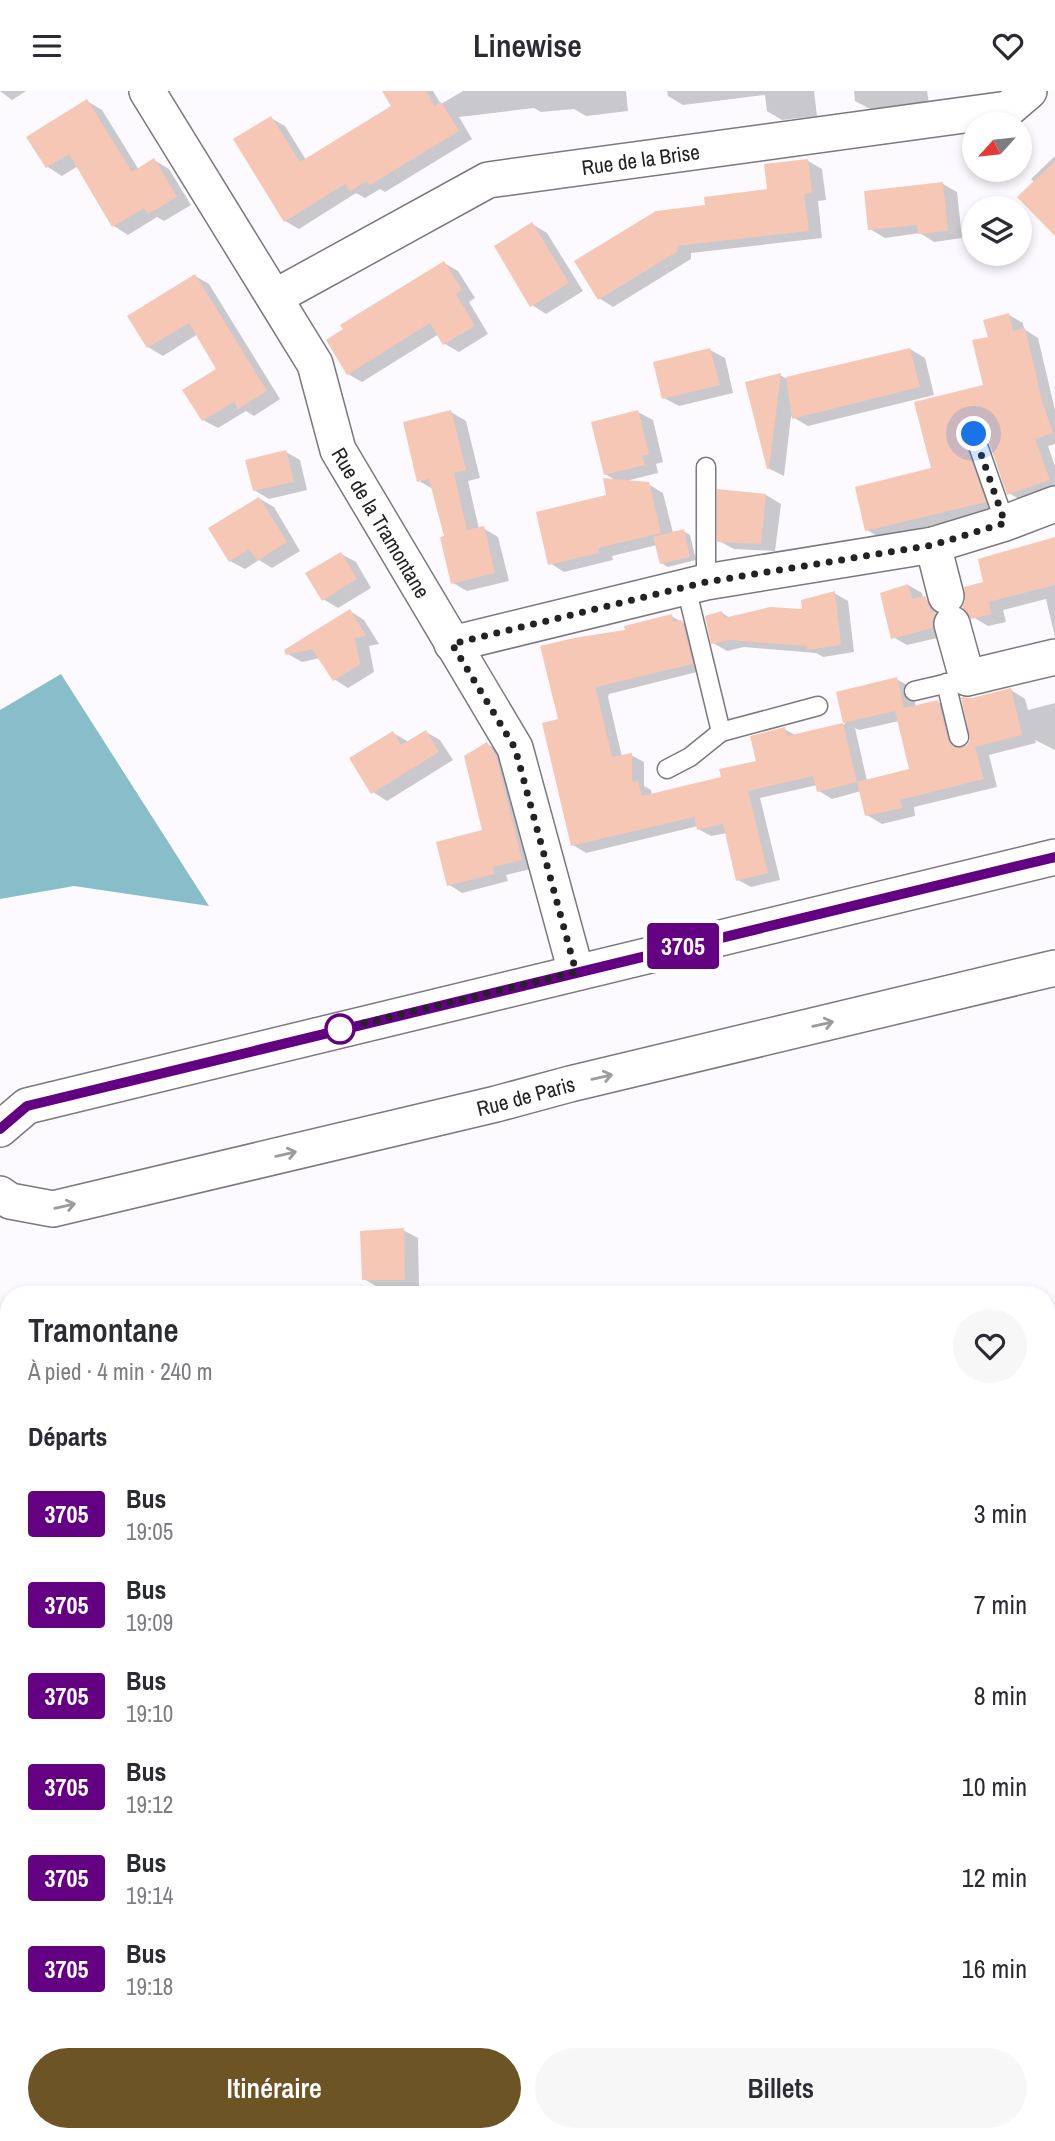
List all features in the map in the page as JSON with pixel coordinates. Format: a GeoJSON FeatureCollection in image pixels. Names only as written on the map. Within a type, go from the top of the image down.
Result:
{"type":"FeatureCollection","features":[{"type":"Feature","properties":{"kind":"street","name":"Rue de la Tramontane"},"geometry":{"type":"LineString","coordinates":[[147,91],[315,364],[338,450],[515,748],[576,972]]}},
{"type":"Feature","properties":{"kind":"street","name":"Rue de la Brise"},"geometry":{"type":"LineString","coordinates":[[275,297],[488,180],[1008,109],[1029,91]]}},
{"type":"Feature","properties":{"kind":"street"},"geometry":{"type":"LineString","coordinates":[[452,644],[696,585],[933,545],[1055,504]]}},
{"type":"Feature","properties":{"kind":"street"},"geometry":{"type":"LineString","coordinates":[[933,545],[949,610],[956,681],[1055,657]]}},
{"type":"Feature","properties":{"kind":"street"},"geometry":{"type":"LineString","coordinates":[[0,1129],[27,1106],[1055,857]]}},
{"type":"Feature","properties":{"kind":"street","name":"Rue de Paris"},"geometry":{"type":"LineString","coordinates":[[0,1194],[10,1201],[52,1209],[483,1108],[583,1081],[1055,968]]}},
{"type":"Feature","properties":{"kind":"lane"},"geometry":{"type":"LineString","coordinates":[[974,434],[1005,523]]}},
{"type":"Feature","properties":{"kind":"lane"},"geometry":{"type":"LineString","coordinates":[[706,467],[696,585],[721,732]]}},
{"type":"Feature","properties":{"kind":"lane"},"geometry":{"type":"LineString","coordinates":[[914,691],[956,681],[959,737]]}},
{"type":"Feature","properties":{"kind":"lane"},"geometry":{"type":"LineString","coordinates":[[667,769],[691,757],[721,732],[818,706]]}},
{"type":"Feature","properties":{"kind":"water"},"geometry":{"type":"Polygon","coordinates":[[[61,674],[209,906],[74,886],[0,899],[0,710],[61,674]]]}},
{"type":"Feature","properties":{"kind":"building"},"geometry":{"type":"Polygon","coordinates":[[[382,91],[426,91],[434,106],[441,102],[459,131],[370,185],[367,181],[350,191],[345,184],[284,222],[233,139],[271,116],[300,162],[391,106],[382,91]]]}},
{"type":"Feature","properties":{"kind":"building"},"geometry":{"type":"Polygon","coordinates":[[[87,99],[132,172],[154,158],[177,197],[148,214],[144,208],[112,227],[69,154],[46,168],[26,137],[87,99]]]}},
{"type":"Feature","properties":{"kind":"building"},"geometry":{"type":"Polygon","coordinates":[[[808,159],[812,193],[804,194],[809,231],[677,246],[678,251],[598,300],[574,261],[656,211],[705,205],[704,197],[767,189],[764,164],[808,159]]]}},
{"type":"Feature","properties":{"kind":"building"},"geometry":{"type":"Polygon","coordinates":[[[1055,161],[1055,236],[1032,212],[1032,196],[1018,196],[1055,161]]]}},
{"type":"Feature","properties":{"kind":"building"},"geometry":{"type":"Polygon","coordinates":[[[943,182],[948,231],[918,234],[917,225],[868,230],[864,191],[943,182]]]}},
{"type":"Feature","properties":{"kind":"building"},"geometry":{"type":"Polygon","coordinates":[[[532,222],[569,283],[530,307],[494,246],[532,222]]]}},
{"type":"Feature","properties":{"kind":"building"},"geometry":{"type":"Polygon","coordinates":[[[444,261],[462,290],[456,294],[475,326],[443,345],[430,323],[347,375],[326,340],[343,329],[340,325],[444,261]]]}},
{"type":"Feature","properties":{"kind":"building"},"geometry":{"type":"Polygon","coordinates":[[[195,274],[267,391],[238,409],[234,402],[202,421],[182,390],[216,369],[189,323],[147,348],[127,316],[195,274]]]}},
{"type":"Feature","properties":{"kind":"building"},"geometry":{"type":"Polygon","coordinates":[[[1009,313],[1013,331],[1025,328],[1042,401],[1053,433],[1035,439],[1050,480],[1007,495],[985,430],[981,425],[971,423],[965,427],[963,437],[986,502],[865,531],[855,487],[931,468],[914,402],[983,385],[972,340],[988,337],[983,320],[1009,313]]]}},
{"type":"Feature","properties":{"kind":"building"},"geometry":{"type":"Polygon","coordinates":[[[710,348],[720,385],[662,399],[653,362],[710,348]]]}},
{"type":"Feature","properties":{"kind":"building"},"geometry":{"type":"Polygon","coordinates":[[[910,348],[920,387],[792,419],[786,377],[910,348]]]}},
{"type":"Feature","properties":{"kind":"building"},"geometry":{"type":"Polygon","coordinates":[[[781,373],[769,469],[767,469],[745,382],[781,373]]]}},
{"type":"Feature","properties":{"kind":"building"},"geometry":{"type":"Polygon","coordinates":[[[451,410],[466,470],[454,473],[467,530],[484,526],[495,573],[451,584],[440,537],[444,536],[429,479],[417,482],[403,422],[451,410]]]}},
{"type":"Feature","properties":{"kind":"building"},"geometry":{"type":"Polygon","coordinates":[[[638,410],[649,454],[642,456],[645,465],[604,475],[591,422],[638,410]]]}},
{"type":"Feature","properties":{"kind":"building"},"geometry":{"type":"Polygon","coordinates":[[[286,450],[294,482],[253,491],[245,460],[286,450]]]}},
{"type":"Feature","properties":{"kind":"building"},"geometry":{"type":"Polygon","coordinates":[[[603,478],[649,482],[661,533],[598,548],[599,553],[548,565],[536,512],[606,495],[603,478]]]}},
{"type":"Feature","properties":{"kind":"building"},"geometry":{"type":"Polygon","coordinates":[[[717,489],[766,494],[761,544],[717,542],[717,489]]]}},
{"type":"Feature","properties":{"kind":"building"},"geometry":{"type":"Polygon","coordinates":[[[259,497],[287,542],[257,561],[250,549],[229,562],[208,528],[259,497]]]}},
{"type":"Feature","properties":{"kind":"building"},"geometry":{"type":"Polygon","coordinates":[[[684,529],[690,557],[660,564],[653,537],[684,529]]]}},
{"type":"Feature","properties":{"kind":"building"},"geometry":{"type":"Polygon","coordinates":[[[1055,537],[1055,585],[989,602],[992,614],[971,619],[962,607],[965,601],[964,587],[983,582],[978,559],[1055,537]]]}},
{"type":"Feature","properties":{"kind":"building"},"geometry":{"type":"Polygon","coordinates":[[[341,552],[357,579],[322,601],[305,573],[341,552]]]}},
{"type":"Feature","properties":{"kind":"building"},"geometry":{"type":"Polygon","coordinates":[[[908,584],[912,599],[925,596],[931,610],[936,613],[932,620],[933,628],[891,639],[880,593],[908,584]]]}},
{"type":"Feature","properties":{"kind":"building"},"geometry":{"type":"Polygon","coordinates":[[[835,591],[841,645],[807,650],[807,646],[729,640],[711,644],[705,616],[722,611],[724,618],[770,607],[802,609],[801,600],[835,591]]]}},
{"type":"Feature","properties":{"kind":"building"},"geometry":{"type":"Polygon","coordinates":[[[350,609],[366,636],[355,638],[360,664],[333,681],[312,649],[286,655],[284,650],[350,609]]]}},
{"type":"Feature","properties":{"kind":"building"},"geometry":{"type":"Polygon","coordinates":[[[672,614],[673,622],[682,620],[693,664],[596,687],[612,757],[632,753],[632,782],[638,781],[642,796],[721,777],[719,769],[756,761],[750,736],[785,727],[787,736],[843,723],[857,782],[817,792],[813,776],[748,791],[768,873],[736,881],[723,824],[697,830],[694,817],[571,846],[542,723],[558,719],[540,646],[625,630],[624,626],[672,614]]]}},
{"type":"Feature","properties":{"kind":"building"},"geometry":{"type":"Polygon","coordinates":[[[897,677],[904,708],[938,700],[948,740],[955,748],[966,746],[970,740],[961,697],[972,698],[1011,688],[1022,735],[975,747],[984,779],[900,800],[902,808],[865,816],[857,782],[909,769],[895,711],[843,723],[836,692],[897,677]]]}},
{"type":"Feature","properties":{"kind":"building"},"geometry":{"type":"Polygon","coordinates":[[[426,730],[439,752],[371,794],[349,758],[393,731],[401,745],[426,730]]]}},
{"type":"Feature","properties":{"kind":"building"},"geometry":{"type":"Polygon","coordinates":[[[487,742],[496,756],[522,860],[493,867],[494,874],[447,886],[436,842],[482,830],[464,756],[487,742]]]}},
{"type":"Feature","properties":{"kind":"building"},"geometry":{"type":"Polygon","coordinates":[[[404,1228],[405,1280],[362,1280],[360,1231],[404,1228]]]}},
{"type":"Feature","properties":{"kind":"bus line","name":"3705"},"geometry":{"type":"LineString","coordinates":[[0,1129],[27,1106],[1055,857]]}},
{"type":"Feature","properties":{"kind":"route"},"geometry":{"type":"LineString","coordinates":[[340,1029],[576,972],[515,748],[452,644],[706,582],[933,545],[1005,523],[974,434]]}}]}
